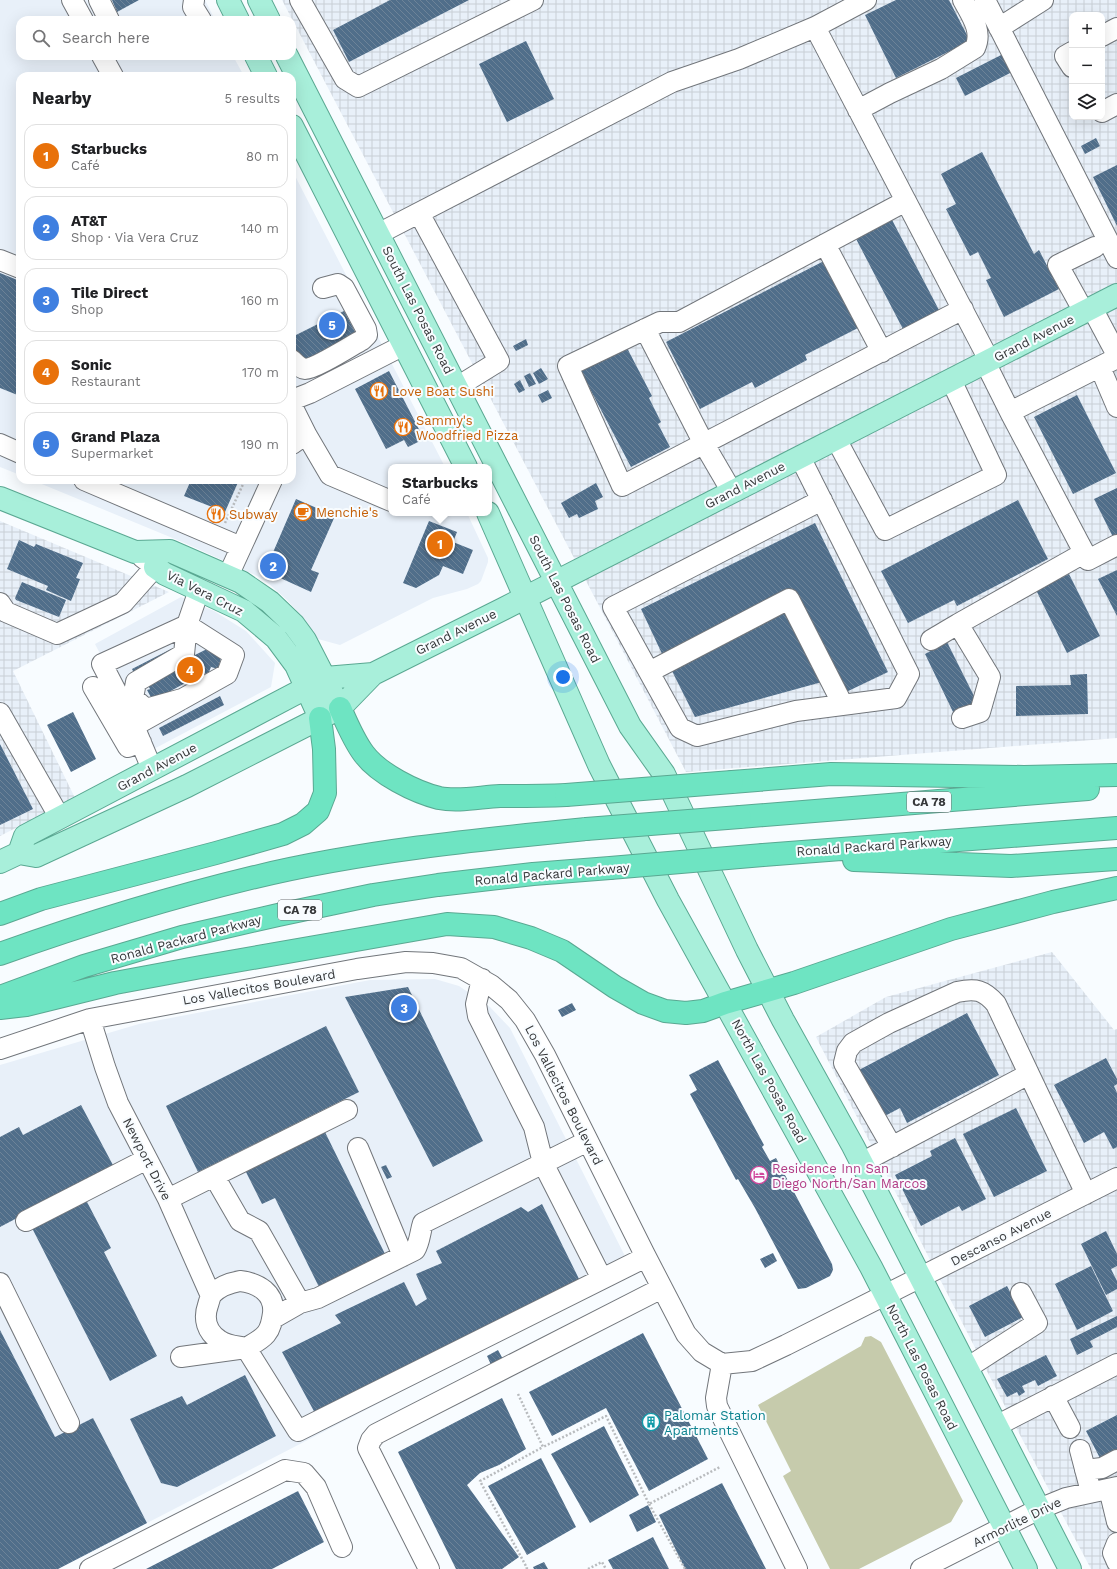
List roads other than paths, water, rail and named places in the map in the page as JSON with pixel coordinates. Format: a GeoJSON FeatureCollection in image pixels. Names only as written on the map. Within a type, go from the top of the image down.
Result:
{"type":"FeatureCollection","features":[{"type":"Feature","properties":{"kind":"highway"},"geometry":{"type":"LineString","coordinates":[[340,708],[349,729],[364,755],[384,772],[410,788],[440,798],[476,799],[498,796],[566,795],[831,774],[1024,776],[1117,775]]}},
{"type":"Feature","properties":{"kind":"highway"},"geometry":{"type":"LineString","coordinates":[[0,914],[41,899],[216,854],[283,834],[303,824],[318,811],[325,793],[324,749],[320,718]]}},
{"type":"Feature","properties":{"kind":"highway","name":"CA 78"},"geometry":{"type":"LineString","coordinates":[[0,954],[82,925],[160,902],[255,877],[351,858],[450,842],[586,829],[1117,787]]}},
{"type":"Feature","properties":{"kind":"highway","name":"Ronald Packard Parkway"},"geometry":{"type":"LineString","coordinates":[[0,997],[84,966],[182,937],[285,913],[373,895],[533,874],[1117,828]]}},
{"type":"Feature","properties":{"kind":"highway"},"geometry":{"type":"LineString","coordinates":[[763,855],[1011,866],[1117,860]]}},
{"type":"Feature","properties":{"kind":"highway"},"geometry":{"type":"LineString","coordinates":[[0,1008],[26,1005],[114,983],[193,968],[447,924],[494,927],[531,938],[562,951],[615,987],[643,1003],[665,1011],[686,1014],[703,1011],[794,983],[951,929],[1053,902],[1117,888]]}},
{"type":"Feature","properties":{"kind":"main road"},"geometry":{"type":"LineString","coordinates":[[228,0],[236,16]]}},
{"type":"Feature","properties":{"kind":"main road"},"geometry":{"type":"LineString","coordinates":[[258,60],[264,72]]}},
{"type":"Feature","properties":{"kind":"main road","name":"South Las Posas Road"},"geometry":{"type":"LineString","coordinates":[[289,60],[295,72]]}},
{"type":"Feature","properties":{"kind":"main road","name":"South Las Posas Road"},"geometry":{"type":"LineString","coordinates":[[296,74],[630,726],[664,774],[747,950],[768,990]]}},
{"type":"Feature","properties":{"kind":"main road"},"geometry":{"type":"LineString","coordinates":[[296,134],[464,464]]}},
{"type":"Feature","properties":{"kind":"main road","name":"Grand Avenue"},"geometry":{"type":"LineString","coordinates":[[9,857],[25,836],[316,683],[373,674],[1117,296]]}},
{"type":"Feature","properties":{"kind":"main road","name":"Via Vera Cruz"},"geometry":{"type":"LineString","coordinates":[[0,498],[135,552],[170,551],[241,582],[270,602],[294,625],[305,640],[316,683],[320,718]]}},
{"type":"Feature","properties":{"kind":"main road"},"geometry":{"type":"LineString","coordinates":[[489,516],[525,597]]}},
{"type":"Feature","properties":{"kind":"main road","name":"Via Vera Cruz"},"geometry":{"type":"LineString","coordinates":[[155,567],[165,574],[244,612],[276,638],[296,665],[340,708]]}},
{"type":"Feature","properties":{"kind":"main road","name":"North Las Posas Road"},"geometry":{"type":"LineString","coordinates":[[525,597],[599,765],[668,900],[871,1267],[1026,1569]]}},
{"type":"Feature","properties":{"kind":"main road","name":"Grand Avenue"},"geometry":{"type":"LineString","coordinates":[[9,857],[36,856],[187,786],[340,708],[373,674]]}},
{"type":"Feature","properties":{"kind":"main road"},"geometry":{"type":"LineString","coordinates":[[93,830],[109,811],[151,784],[154,779],[152,769]]}},
{"type":"Feature","properties":{"kind":"main road"},"geometry":{"type":"LineString","coordinates":[[768,990],[861,1163],[1070,1569]]}},
{"type":"Feature","properties":{"kind":"street"},"geometry":{"type":"LineString","coordinates":[[72,0],[80,16]]}},
{"type":"Feature","properties":{"kind":"street"},"geometry":{"type":"LineString","coordinates":[[99,0],[107,16]]}},
{"type":"Feature","properties":{"kind":"street"},"geometry":{"type":"LineString","coordinates":[[300,0],[345,79],[358,87],[534,0]]}},
{"type":"Feature","properties":{"kind":"street"},"geometry":{"type":"LineString","coordinates":[[378,234],[672,82],[739,59],[815,27],[866,0]]}},
{"type":"Feature","properties":{"kind":"street"},"geometry":{"type":"LineString","coordinates":[[858,110],[890,93],[941,70],[975,48],[978,42],[978,28],[963,0]]}},
{"type":"Feature","properties":{"kind":"street"},"geometry":{"type":"LineString","coordinates":[[985,0],[1117,258]]}},
{"type":"Feature","properties":{"kind":"street"},"geometry":{"type":"LineString","coordinates":[[999,28],[1043,0]]}},
{"type":"Feature","properties":{"kind":"street"},"geometry":{"type":"LineString","coordinates":[[815,27],[963,309],[1010,412],[1088,560],[1117,545]]}},
{"type":"Feature","properties":{"kind":"street"},"geometry":{"type":"LineString","coordinates":[[1105,34],[1117,28]]}},
{"type":"Feature","properties":{"kind":"street"},"geometry":{"type":"LineString","coordinates":[[104,60],[111,72]]}},
{"type":"Feature","properties":{"kind":"street"},"geometry":{"type":"LineString","coordinates":[[1105,110],[1117,104]]}},
{"type":"Feature","properties":{"kind":"street"},"geometry":{"type":"LineString","coordinates":[[906,201],[679,322],[660,322],[568,366],[622,486],[963,309]]}},
{"type":"Feature","properties":{"kind":"street"},"geometry":{"type":"LineString","coordinates":[[419,213],[499,361],[457,387]]}},
{"type":"Feature","properties":{"kind":"street"},"geometry":{"type":"LineString","coordinates":[[825,244],[882,352]]}},
{"type":"Feature","properties":{"kind":"street"},"geometry":{"type":"LineString","coordinates":[[1095,247],[1058,265],[1117,355]]}},
{"type":"Feature","properties":{"kind":"street"},"geometry":{"type":"LineString","coordinates":[[0,260],[16,266]]}},
{"type":"Feature","properties":{"kind":"street"},"geometry":{"type":"LineString","coordinates":[[296,364],[299,367],[306,369],[317,365],[362,340],[367,335],[366,329],[344,288],[338,284],[323,288]]}},
{"type":"Feature","properties":{"kind":"street"},"geometry":{"type":"LineString","coordinates":[[645,329],[704,444],[732,492]]}},
{"type":"Feature","properties":{"kind":"street"},"geometry":{"type":"LineString","coordinates":[[296,398],[404,345]]}},
{"type":"Feature","properties":{"kind":"street"},"geometry":{"type":"LineString","coordinates":[[1010,412],[1108,363],[1117,407]]}},
{"type":"Feature","properties":{"kind":"street"},"geometry":{"type":"LineString","coordinates":[[836,439],[885,530],[996,475],[951,380]]}},
{"type":"Feature","properties":{"kind":"street"},"geometry":{"type":"LineString","coordinates":[[296,425],[299,439],[330,475],[388,500]]}},
{"type":"Feature","properties":{"kind":"street"},"geometry":{"type":"LineString","coordinates":[[0,444],[16,451]]}},
{"type":"Feature","properties":{"kind":"street"},"geometry":{"type":"LineString","coordinates":[[800,457],[822,500],[909,674],[896,698],[796,711],[697,736],[680,728],[613,607],[822,500]]}},
{"type":"Feature","properties":{"kind":"street"},"geometry":{"type":"LineString","coordinates":[[93,484],[241,547]]}},
{"type":"Feature","properties":{"kind":"street"},"geometry":{"type":"LineString","coordinates":[[228,576],[270,484]]}},
{"type":"Feature","properties":{"kind":"street","name":"Via Vera Cruz"},"geometry":{"type":"LineString","coordinates":[[135,552],[155,567]]}},
{"type":"Feature","properties":{"kind":"street"},"geometry":{"type":"LineString","coordinates":[[931,640],[1084,553]]}},
{"type":"Feature","properties":{"kind":"street"},"geometry":{"type":"LineString","coordinates":[[0,603],[6,612],[57,634],[123,603],[155,567]]}},
{"type":"Feature","properties":{"kind":"street"},"geometry":{"type":"LineString","coordinates":[[182,699],[146,709],[134,698],[136,682],[184,654],[186,625],[199,590]]}},
{"type":"Feature","properties":{"kind":"street"},"geometry":{"type":"LineString","coordinates":[[649,672],[789,599],[843,705]]}},
{"type":"Feature","properties":{"kind":"street"},"geometry":{"type":"LineString","coordinates":[[958,624],[990,678],[980,712],[962,718]]}},
{"type":"Feature","properties":{"kind":"street"},"geometry":{"type":"LineString","coordinates":[[93,687],[128,747],[137,734],[182,699],[226,674],[234,655],[186,625]]}},
{"type":"Feature","properties":{"kind":"street"},"geometry":{"type":"LineString","coordinates":[[152,769],[137,734],[102,664],[186,625]]}},
{"type":"Feature","properties":{"kind":"street"},"geometry":{"type":"LineString","coordinates":[[0,713],[60,818]]}},
{"type":"Feature","properties":{"kind":"street","name":"Los Vallecitos Boulevard"},"geometry":{"type":"LineString","coordinates":[[0,1049],[90,1019],[336,973],[406,962],[433,963],[461,968],[482,979],[509,1000],[525,1020],[545,1055],[686,1334],[702,1352],[722,1364]]}},
{"type":"Feature","properties":{"kind":"street"},"geometry":{"type":"LineString","coordinates":[[482,979],[476,1004],[478,1016],[534,1127],[543,1163],[602,1279]]}},
{"type":"Feature","properties":{"kind":"street"},"geometry":{"type":"LineString","coordinates":[[892,1147],[844,1063],[847,1051],[853,1043],[889,1024],[958,992],[979,990],[989,995],[996,1004],[1086,1194]]}},
{"type":"Feature","properties":{"kind":"street","name":"Newport Drive"},"geometry":{"type":"LineString","coordinates":[[90,1019],[118,1103],[168,1199],[211,1296]]}},
{"type":"Feature","properties":{"kind":"street"},"geometry":{"type":"LineString","coordinates":[[861,1163],[1029,1074]]}},
{"type":"Feature","properties":{"kind":"street"},"geometry":{"type":"LineString","coordinates":[[168,1199],[347,1110]]}},
{"type":"Feature","properties":{"kind":"street"},"geometry":{"type":"LineString","coordinates":[[272,1319],[300,1303],[318,1298],[415,1250],[419,1244],[419,1235],[423,1223],[588,1141]]}},
{"type":"Feature","properties":{"kind":"street"},"geometry":{"type":"LineString","coordinates":[[358,1148],[403,1256]]}},
{"type":"Feature","properties":{"kind":"street"},"geometry":{"type":"LineString","coordinates":[[26,1221],[147,1159]]}},
{"type":"Feature","properties":{"kind":"street"},"geometry":{"type":"LineString","coordinates":[[214,1176],[240,1221],[259,1231],[300,1303]]}},
{"type":"Feature","properties":{"kind":"street","name":"Descanso Avenue"},"geometry":{"type":"LineString","coordinates":[[886,1296],[1117,1178]]}},
{"type":"Feature","properties":{"kind":"street"},"geometry":{"type":"LineString","coordinates":[[181,1357],[246,1348],[260,1339],[266,1333],[272,1319],[274,1306],[270,1297],[257,1285],[240,1281],[231,1282],[222,1286],[211,1296],[205,1315],[207,1324],[211,1333],[218,1340],[227,1344],[246,1348],[298,1431],[646,1257]]}},
{"type":"Feature","properties":{"kind":"street"},"geometry":{"type":"LineString","coordinates":[[0,1282],[69,1423]]}},
{"type":"Feature","properties":{"kind":"street"},"geometry":{"type":"LineString","coordinates":[[428,1569],[368,1448],[371,1440],[376,1434],[662,1288]]}},
{"type":"Feature","properties":{"kind":"street"},"geometry":{"type":"LineString","coordinates":[[966,1368],[1037,1323],[1021,1293]]}},
{"type":"Feature","properties":{"kind":"street"},"geometry":{"type":"LineString","coordinates":[[797,1569],[717,1406],[716,1398],[722,1364],[752,1361],[886,1296]]}},
{"type":"Feature","properties":{"kind":"street"},"geometry":{"type":"LineString","coordinates":[[996,1426],[1117,1364]]}},
{"type":"Feature","properties":{"kind":"street"},"geometry":{"type":"LineString","coordinates":[[1054,1396],[1070,1428]]}},
{"type":"Feature","properties":{"kind":"street"},"geometry":{"type":"LineString","coordinates":[[1080,1450],[1085,1470],[1106,1489],[1117,1522]]}},
{"type":"Feature","properties":{"kind":"street"},"geometry":{"type":"LineString","coordinates":[[1085,1470],[1102,1468],[1117,1460]]}},
{"type":"Feature","properties":{"kind":"street"},"geometry":{"type":"LineString","coordinates":[[90,1569],[285,1470],[304,1473],[316,1487],[342,1548]]}},
{"type":"Feature","properties":{"kind":"street","name":"Armorlite Drive"},"geometry":{"type":"LineString","coordinates":[[921,1569],[1039,1509],[1066,1498],[1106,1489]]}},
{"type":"Feature","properties":{"kind":"street"},"geometry":{"type":"LineString","coordinates":[[1117,1543],[1113,1553],[1117,1562]]}},
{"type":"Feature","properties":{"kind":"place","name":"Grand Plaza"},"geometry":{"type":"Point","coordinates":[332,325]}},
{"type":"Feature","properties":{"kind":"place","name":"Love Boat Sushi"},"geometry":{"type":"Point","coordinates":[379,391]}},
{"type":"Feature","properties":{"kind":"place","name":"Sammy's Woodfried Pizza"},"geometry":{"type":"Point","coordinates":[403,427]}},
{"type":"Feature","properties":{"kind":"place","name":"Menchie's"},"geometry":{"type":"Point","coordinates":[303,512]}},
{"type":"Feature","properties":{"kind":"place","name":"Subway"},"geometry":{"type":"Point","coordinates":[216,514]}},
{"type":"Feature","properties":{"kind":"place","name":"Starbucks"},"geometry":{"type":"Point","coordinates":[440,544]}},
{"type":"Feature","properties":{"kind":"place","name":"AT&T"},"geometry":{"type":"Point","coordinates":[273,566]}},
{"type":"Feature","properties":{"kind":"place","name":"Sonic"},"geometry":{"type":"Point","coordinates":[190,670]}},
{"type":"Feature","properties":{"kind":"place","name":"Tile Direct"},"geometry":{"type":"Point","coordinates":[404,1008]}},
{"type":"Feature","properties":{"kind":"place","name":"Residence Inn San Diego North/San Marcos"},"geometry":{"type":"Point","coordinates":[759,1175]}},
{"type":"Feature","properties":{"kind":"place","name":"Palomar Station Apartments"},"geometry":{"type":"Point","coordinates":[651,1422]}}]}
